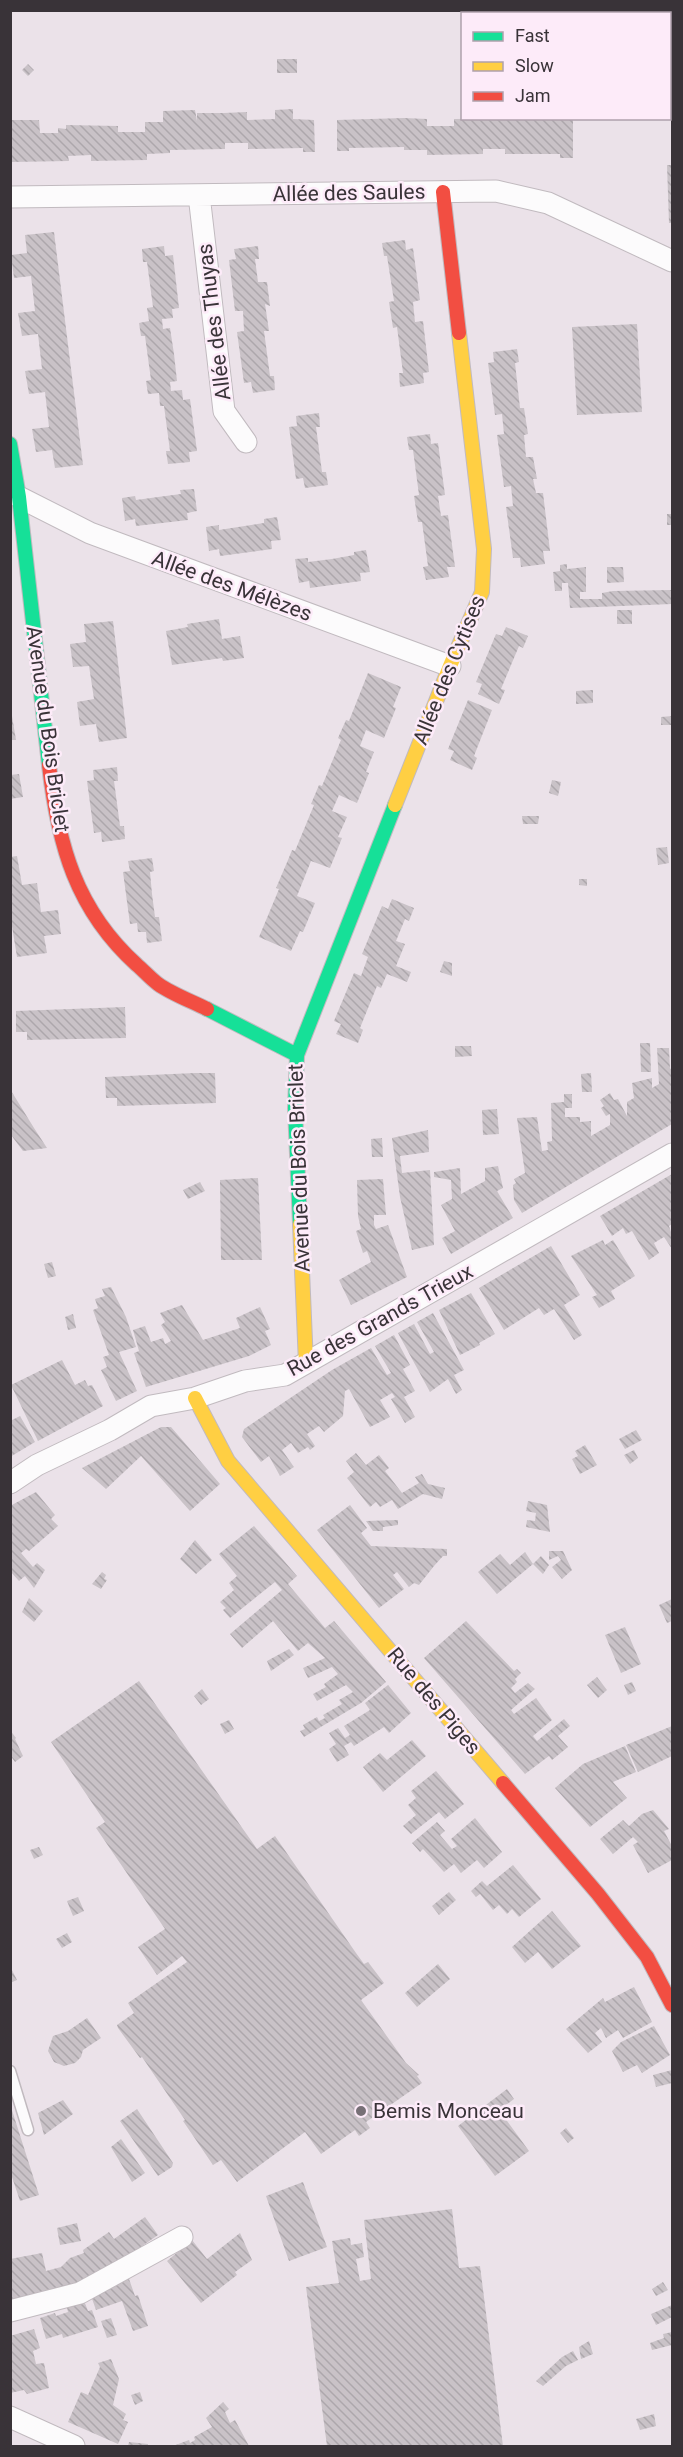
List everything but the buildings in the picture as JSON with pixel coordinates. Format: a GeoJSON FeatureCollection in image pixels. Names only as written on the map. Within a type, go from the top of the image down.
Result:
{"type":"FeatureCollection","features":[{"type":"Feature","properties":{"kind":"street","name":"Allée des Saules"},"geometry":{"type":"LineString","coordinates":[[10,197],[496,191],[548,203],[672,261]]}},
{"type":"Feature","properties":{"kind":"street","name":"Allée des Cytises"},"geometry":{"type":"LineString","coordinates":[[297,1055],[450,666],[482,592],[484,549],[443,192]]}},
{"type":"Feature","properties":{"kind":"street","name":"Allée des Thuyas"},"geometry":{"type":"LineString","coordinates":[[199,195],[224,411],[246,442]]}},
{"type":"Feature","properties":{"kind":"street","name":"Avenue du Bois Briclet"},"geometry":{"type":"LineString","coordinates":[[10,444],[19,497],[54,807],[69,864],[85,902],[117,947],[159,984],[297,1055],[295,1108],[306,1364]]}},
{"type":"Feature","properties":{"kind":"street","name":"Allée des Mélèzes"},"geometry":{"type":"LineString","coordinates":[[19,497],[90,533],[450,666]]}},
{"type":"Feature","properties":{"kind":"street","name":"Rue des Grands Trieux"},"geometry":{"type":"LineString","coordinates":[[10,1483],[38,1465],[110,1430],[151,1406],[195,1398],[245,1381],[285,1376],[672,1154]]}},
{"type":"Feature","properties":{"kind":"street","name":"Rue des Piges"},"geometry":{"type":"LineString","coordinates":[[195,1398],[228,1461],[598,1894],[647,1957],[672,2005]]}},
{"type":"Feature","properties":{"kind":"street"},"geometry":{"type":"LineString","coordinates":[[10,2311],[80,2293],[182,2237]]}},
{"type":"Feature","properties":{"kind":"street"},"geometry":{"type":"LineString","coordinates":[[10,2417],[74,2446]]}},
{"type":"Feature","properties":{"kind":"lane"},"geometry":{"type":"LineString","coordinates":[[10,2071],[28,2130]]}},
{"type":"Feature","properties":{"kind":"traffic: fast"},"geometry":{"type":"LineString","coordinates":[[10,444],[19,497],[49,765]]}},
{"type":"Feature","properties":{"kind":"traffic: fast"},"geometry":{"type":"LineString","coordinates":[[297,1055],[395,805]]}},
{"type":"Feature","properties":{"kind":"traffic: fast"},"geometry":{"type":"LineString","coordinates":[[207,1009],[297,1055],[295,1108],[300,1224]]}},
{"type":"Feature","properties":{"kind":"traffic: slow"},"geometry":{"type":"LineString","coordinates":[[395,805],[482,592],[484,549],[459,333]]}},
{"type":"Feature","properties":{"kind":"traffic: slow"},"geometry":{"type":"LineString","coordinates":[[300,1224],[306,1364]]}},
{"type":"Feature","properties":{"kind":"traffic: slow"},"geometry":{"type":"LineString","coordinates":[[195,1398],[228,1461],[503,1783]]}},
{"type":"Feature","properties":{"kind":"traffic: jam"},"geometry":{"type":"LineString","coordinates":[[443,192],[459,333]]}},
{"type":"Feature","properties":{"kind":"traffic: jam"},"geometry":{"type":"LineString","coordinates":[[49,765],[58,822],[65,849],[73,874],[99,922],[116,944],[155,982],[207,1009]]}},
{"type":"Feature","properties":{"kind":"traffic: jam"},"geometry":{"type":"LineString","coordinates":[[503,1783],[598,1894],[647,1957],[672,2005]]}},
{"type":"Feature","properties":{"kind":"place","name":"Bemis Monceau"},"geometry":{"type":"Point","coordinates":[361,2111]}}]}
